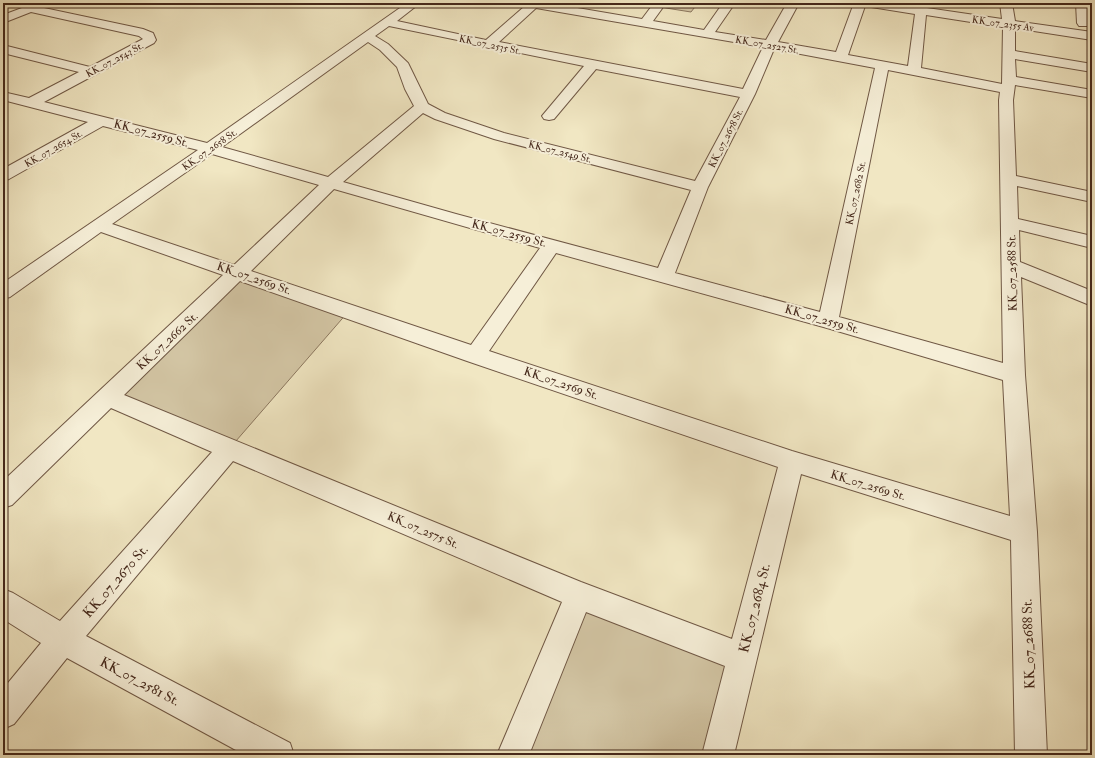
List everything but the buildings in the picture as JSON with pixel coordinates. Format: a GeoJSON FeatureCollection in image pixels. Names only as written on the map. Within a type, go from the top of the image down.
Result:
{"type":"FeatureCollection","features":[{"type":"Feature","properties":{"kind":"street","name":"KK_07_2658 St."},"geometry":{"type":"LineString","coordinates":[[3,292],[100,226],[414,3]]}},
{"type":"Feature","properties":{"kind":"street"},"geometry":{"type":"LineString","coordinates":[[645,24],[660,3]]}},
{"type":"Feature","properties":{"kind":"street"},"geometry":{"type":"LineString","coordinates":[[707,34],[729,3]]}},
{"type":"Feature","properties":{"kind":"street","name":"KK_07_2678 St."},"geometry":{"type":"LineString","coordinates":[[664,276],[700,186],[748,94],[770,45],[793,3]]}},
{"type":"Feature","properties":{"kind":"street"},"geometry":{"type":"LineString","coordinates":[[841,57],[860,3]]}},
{"type":"Feature","properties":{"kind":"street","name":"KK_07_2355 Av"},"geometry":{"type":"LineString","coordinates":[[867,3],[1007,13],[1092,36]]}},
{"type":"Feature","properties":{"kind":"street","name":"KK_07_2355 Av"},"geometry":{"type":"LineString","coordinates":[[934,3],[1088,24]]}},
{"type":"Feature","properties":{"kind":"street"},"geometry":{"type":"LineString","coordinates":[[1082,3],[1088,24]]}},
{"type":"Feature","properties":{"kind":"street"},"geometry":{"type":"LineString","coordinates":[[489,44],[531,4]]}},
{"type":"Feature","properties":{"kind":"street","name":"KK_07_2527 St."},"geometry":{"type":"LineString","coordinates":[[531,4],[841,57],[938,77],[1092,94]]}},
{"type":"Feature","properties":{"kind":"street"},"geometry":{"type":"LineString","coordinates":[[914,71],[921,7]]}},
{"type":"Feature","properties":{"kind":"street","name":"KK_07_2543 St."},"geometry":{"type":"LineString","coordinates":[[3,20],[30,8],[143,33],[149,36],[150,40],[142,45],[30,103]]}},
{"type":"Feature","properties":{"kind":"street","name":"KK_07_2588 St."},"geometry":{"type":"LineString","coordinates":[[1007,13],[1008,179],[1012,266],[1014,375],[1024,532]]}},
{"type":"Feature","properties":{"kind":"street","name":"KK_07_2535 St."},"geometry":{"type":"LineString","coordinates":[[387,22],[489,44],[748,94]]}},
{"type":"Feature","properties":{"kind":"street"},"geometry":{"type":"LineString","coordinates":[[367,36],[384,47],[403,66],[412,89],[422,108]]}},
{"type":"Feature","properties":{"kind":"street"},"geometry":{"type":"LineString","coordinates":[[3,49],[91,71]]}},
{"type":"Feature","properties":{"kind":"street"},"geometry":{"type":"LineString","coordinates":[[1008,54],[1092,68]]}},
{"type":"Feature","properties":{"kind":"street"},"geometry":{"type":"LineString","coordinates":[[549,116],[593,64]]}},
{"type":"Feature","properties":{"kind":"street","name":"KK_07_2682 St."},"geometry":{"type":"LineString","coordinates":[[828,320],[882,66]]}},
{"type":"Feature","properties":{"kind":"street","name":"KK_07_2559 St."},"geometry":{"type":"LineString","coordinates":[[3,96],[210,148],[330,184],[828,320],[1014,375]]}},
{"type":"Feature","properties":{"kind":"street","name":"KK_07_2662 St."},"geometry":{"type":"LineString","coordinates":[[3,497],[239,273],[330,184],[422,108]]}},
{"type":"Feature","properties":{"kind":"street","name":"KK_07_2549 St."},"geometry":{"type":"LineString","coordinates":[[422,108],[440,116],[499,136],[700,186]]}},
{"type":"Feature","properties":{"kind":"street","name":"KK_07_2654 St."},"geometry":{"type":"LineString","coordinates":[[3,176],[102,120]]}},
{"type":"Feature","properties":{"kind":"street"},"geometry":{"type":"LineString","coordinates":[[1008,179],[1092,198]]}},
{"type":"Feature","properties":{"kind":"street"},"geometry":{"type":"LineString","coordinates":[[1010,222],[1092,242]]}},
{"type":"Feature","properties":{"kind":"street","name":"KK_07_2569 St."},"geometry":{"type":"LineString","coordinates":[[100,226],[475,355],[792,461],[1024,532]]}},
{"type":"Feature","properties":{"kind":"street"},"geometry":{"type":"LineString","coordinates":[[475,355],[552,245]]}},
{"type":"Feature","properties":{"kind":"street"},"geometry":{"type":"LineString","coordinates":[[1012,266],[1092,299]]}},
{"type":"Feature","properties":{"kind":"street","name":"KK_07_2575 St."},"geometry":{"type":"LineString","coordinates":[[107,397],[579,595],[742,658]]}},
{"type":"Feature","properties":{"kind":"street","name":"KK_07_2670 St."},"geometry":{"type":"LineString","coordinates":[[3,714],[63,640],[229,449]]}},
{"type":"Feature","properties":{"kind":"street","name":"KK_07_2684 St."},"geometry":{"type":"LineString","coordinates":[[718,755],[792,461]]}},
{"type":"Feature","properties":{"kind":"street","name":"KK_07_2688 St."},"geometry":{"type":"LineString","coordinates":[[1024,532],[1031,755]]}},
{"type":"Feature","properties":{"kind":"street"},"geometry":{"type":"LineString","coordinates":[[513,755],[579,595]]}},
{"type":"Feature","properties":{"kind":"street","name":"KK_07_2581 St."},"geometry":{"type":"LineString","coordinates":[[3,603],[63,640],[278,755]]}},
{"type":"Feature","properties":{"kind":"shaded area"},"geometry":{"type":"Polygon","coordinates":[[[648,3],[698,3],[691,12],[647,5],[648,3]]]}},
{"type":"Feature","properties":{"kind":"shaded area"},"geometry":{"type":"Polygon","coordinates":[[[239,273],[348,312],[229,449],[107,397],[239,273]]]}},
{"type":"Feature","properties":{"kind":"shaded area"},"geometry":{"type":"Polygon","coordinates":[[[579,595],[742,658],[718,755],[513,755],[579,595]]]}}]}
